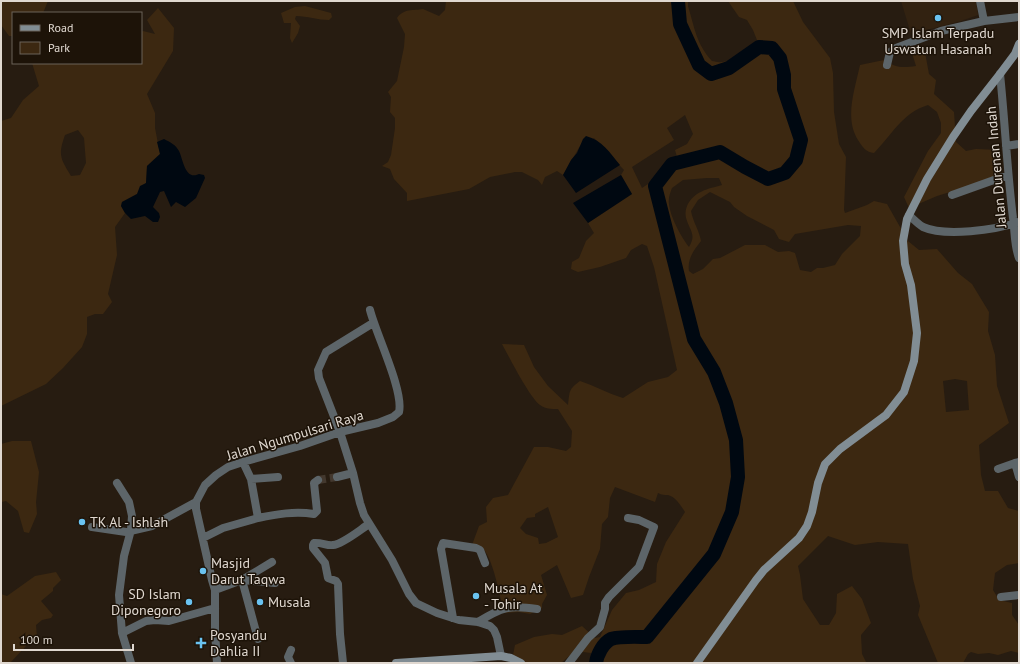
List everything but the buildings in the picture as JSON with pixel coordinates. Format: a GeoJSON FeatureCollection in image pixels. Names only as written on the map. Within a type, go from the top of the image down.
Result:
{"type":"FeatureCollection","features":[{"type":"Feature","properties":{"kind":"main road"},"geometry":{"type":"LineString","coordinates":[[698,663],[764,570],[799,538],[803,532],[812,512],[818,483],[825,464],[840,450],[886,415],[904,392],[914,361],[917,333],[911,284],[905,264],[903,241],[909,215],[926,179],[953,137],[1015,54],[1019,44]]}},
{"type":"Feature","properties":{"kind":"main road"},"geometry":{"type":"LineString","coordinates":[[396,663],[501,656],[511,658],[521,663]]}},
{"type":"Feature","properties":{"kind":"street"},"geometry":{"type":"LineString","coordinates":[[980,1],[984,21]]}},
{"type":"Feature","properties":{"kind":"street"},"geometry":{"type":"LineString","coordinates":[[887,65],[890,52],[896,48],[941,31],[984,21],[1019,17]]}},
{"type":"Feature","properties":{"kind":"street","name":"Jalan Durenan Indah"},"geometry":{"type":"LineString","coordinates":[[1000,74],[1005,116],[1008,175],[1016,223],[1015,244],[1019,258]]}},
{"type":"Feature","properties":{"kind":"street"},"geometry":{"type":"LineString","coordinates":[[1006,146],[1019,144]]}},
{"type":"Feature","properties":{"kind":"street"},"geometry":{"type":"LineString","coordinates":[[952,196],[1008,175]]}},
{"type":"Feature","properties":{"kind":"street"},"geometry":{"type":"LineString","coordinates":[[909,215],[923,227],[939,231],[974,232],[1016,223]]}},
{"type":"Feature","properties":{"kind":"street","name":"Jalan Ngumpulsari Raya"},"geometry":{"type":"LineString","coordinates":[[196,502],[205,485],[228,467],[300,446],[340,432],[378,423],[393,417],[399,412],[400,403],[370,310]]}},
{"type":"Feature","properties":{"kind":"street"},"geometry":{"type":"LineString","coordinates":[[373,323],[328,350],[323,357],[318,370],[319,378],[340,432],[364,515],[392,560],[409,594],[416,603],[452,618],[478,622],[490,626],[494,630],[497,637],[501,656]]}},
{"type":"Feature","properties":{"kind":"street"},"geometry":{"type":"LineString","coordinates":[[243,462],[251,479],[258,518]]}},
{"type":"Feature","properties":{"kind":"street"},"geometry":{"type":"LineString","coordinates":[[998,470],[1017,463],[1019,477]]}},
{"type":"Feature","properties":{"kind":"street"},"geometry":{"type":"LineString","coordinates":[[337,477],[353,473]]}},
{"type":"Feature","properties":{"kind":"street"},"geometry":{"type":"LineString","coordinates":[[251,479],[278,477]]}},
{"type":"Feature","properties":{"kind":"street"},"geometry":{"type":"LineString","coordinates":[[203,538],[223,528],[258,518],[302,512],[314,514],[317,511],[314,483],[318,480]]}},
{"type":"Feature","properties":{"kind":"street"},"geometry":{"type":"LineString","coordinates":[[118,483],[129,502],[132,516],[131,530],[124,556],[119,595],[122,633],[131,663]]}},
{"type":"Feature","properties":{"kind":"street"},"geometry":{"type":"LineString","coordinates":[[92,527],[126,532],[152,526],[196,502],[196,509],[216,590],[215,631],[217,663]]}},
{"type":"Feature","properties":{"kind":"street"},"geometry":{"type":"LineString","coordinates":[[568,663],[588,638],[600,627],[605,609],[605,603],[615,590],[639,567],[650,542],[654,527],[639,520],[628,518]]}},
{"type":"Feature","properties":{"kind":"street"},"geometry":{"type":"LineString","coordinates":[[343,663],[338,584],[336,581],[328,578],[325,563],[313,548],[313,545],[314,543],[319,542],[333,545],[341,543],[369,524]]}},
{"type":"Feature","properties":{"kind":"street"},"geometry":{"type":"LineString","coordinates":[[452,618],[441,549],[443,543],[476,548],[480,550],[485,563]]}},
{"type":"Feature","properties":{"kind":"street"},"geometry":{"type":"LineString","coordinates":[[216,590],[242,580],[272,562]]}},
{"type":"Feature","properties":{"kind":"street"},"geometry":{"type":"LineString","coordinates":[[242,580],[275,583]]}},
{"type":"Feature","properties":{"kind":"street"},"geometry":{"type":"LineString","coordinates":[[242,580],[258,639]]}},
{"type":"Feature","properties":{"kind":"street"},"geometry":{"type":"LineString","coordinates":[[1001,596],[1019,595]]}},
{"type":"Feature","properties":{"kind":"street"},"geometry":{"type":"LineString","coordinates":[[478,622],[494,612],[512,607],[537,609]]}},
{"type":"Feature","properties":{"kind":"street"},"geometry":{"type":"LineString","coordinates":[[122,633],[146,621],[169,621],[215,608]]}},
{"type":"Feature","properties":{"kind":"street"},"geometry":{"type":"LineString","coordinates":[[291,650],[288,657],[291,663]]}},
{"type":"Feature","properties":{"kind":"shaded area","name":"SMP Islam Terpadu Uswatun Hasanah"},"geometry":{"type":"Polygon","coordinates":[[[901,1],[976,1],[978,15],[911,34],[901,1]]]}},
{"type":"Feature","properties":{"kind":"shaded area"},"geometry":{"type":"Polygon","coordinates":[[[586,136],[601,144],[620,165],[576,193],[563,175],[586,136]]]}},
{"type":"Feature","properties":{"kind":"shaded area"},"geometry":{"type":"Polygon","coordinates":[[[164,139],[178,149],[188,172],[194,175],[204,175],[205,178],[196,198],[185,207],[176,202],[171,207],[164,191],[160,192],[153,207],[159,213],[160,217],[158,222],[153,222],[145,216],[131,219],[121,206],[122,202],[137,194],[140,186],[146,183],[147,166],[160,154],[157,142],[164,139]]]}},
{"type":"Feature","properties":{"kind":"shaded area"},"geometry":{"type":"Polygon","coordinates":[[[621,175],[632,194],[588,223],[573,203],[621,175]]]}},
{"type":"Feature","properties":{"kind":"green space"},"geometry":{"type":"Polygon","coordinates":[[[1,1],[48,1],[43,12],[12,12],[12,36],[9,36],[1,25],[1,1]]]}},
{"type":"Feature","properties":{"kind":"green space"},"geometry":{"type":"Polygon","coordinates":[[[446,1],[688,1],[694,29],[702,48],[712,61],[721,62],[732,60],[737,57],[746,51],[757,40],[747,20],[739,17],[728,1],[793,1],[803,22],[830,58],[833,73],[834,112],[839,144],[846,157],[845,213],[874,201],[887,204],[908,241],[919,250],[937,249],[958,273],[972,284],[989,312],[988,331],[995,355],[997,386],[1009,423],[979,445],[981,475],[985,491],[998,491],[1008,508],[1019,511],[1019,563],[1007,565],[995,573],[993,590],[999,600],[1012,603],[1012,615],[1019,625],[1019,653],[1011,651],[998,655],[989,653],[978,654],[971,652],[968,654],[963,663],[938,663],[918,615],[920,606],[913,579],[908,544],[878,542],[855,545],[828,536],[798,566],[803,599],[820,625],[829,625],[836,613],[837,594],[852,586],[862,599],[871,623],[861,635],[862,654],[866,662],[873,663],[591,663],[591,653],[575,651],[561,663],[515,663],[513,655],[515,645],[534,637],[552,634],[562,635],[582,626],[595,638],[600,637],[612,610],[626,593],[639,590],[656,582],[657,564],[666,542],[685,512],[671,496],[658,493],[655,502],[615,487],[610,498],[608,517],[602,524],[600,549],[583,595],[571,598],[557,565],[541,575],[547,595],[542,604],[542,608],[530,614],[519,612],[504,613],[496,577],[489,559],[481,547],[472,545],[479,526],[487,522],[486,507],[493,498],[508,495],[534,447],[548,447],[566,451],[571,447],[572,431],[558,409],[544,407],[536,401],[520,377],[502,344],[524,345],[534,367],[548,386],[568,405],[570,391],[580,381],[623,398],[648,382],[668,377],[677,370],[654,267],[647,246],[642,244],[631,250],[626,258],[600,267],[578,272],[571,269],[572,262],[579,258],[586,241],[594,233],[588,223],[632,194],[621,175],[624,170],[594,138],[580,146],[563,175],[557,171],[545,177],[542,185],[538,180],[522,172],[515,172],[490,177],[469,189],[407,201],[407,193],[394,179],[390,169],[382,166],[388,162],[391,155],[395,128],[395,118],[390,112],[391,97],[388,92],[397,81],[404,47],[405,34],[397,18],[409,10],[423,9],[439,16],[445,10],[446,1]],[[685,115],[667,128],[674,140],[632,167],[642,188],[648,184],[650,187],[669,163],[677,157],[675,150],[687,144],[693,134],[685,115]],[[719,178],[683,180],[672,188],[669,196],[669,202],[670,209],[679,232],[689,247],[692,236],[686,217],[687,206],[693,197],[702,191],[722,185],[719,178]],[[710,192],[698,200],[691,211],[701,241],[694,251],[689,263],[689,271],[693,274],[703,269],[713,259],[720,258],[745,245],[765,245],[778,252],[789,251],[795,253],[800,270],[811,272],[817,268],[835,265],[842,254],[860,236],[861,226],[848,225],[795,234],[789,242],[779,239],[774,230],[747,216],[734,207],[730,202],[710,192]],[[955,379],[943,381],[946,412],[969,410],[967,381],[955,379]],[[548,507],[535,514],[535,517],[527,518],[520,528],[526,534],[538,538],[539,544],[546,543],[558,537],[548,507]]]}},
{"type":"Feature","properties":{"kind":"green space"},"geometry":{"type":"Polygon","coordinates":[[[305,6],[331,13],[332,17],[329,20],[296,16],[295,19],[300,26],[292,43],[290,38],[291,23],[284,23],[281,13],[295,7],[305,6]]]}},
{"type":"Feature","properties":{"kind":"green space"},"geometry":{"type":"Polygon","coordinates":[[[158,8],[174,28],[173,51],[147,94],[155,113],[155,128],[160,154],[147,166],[146,183],[137,194],[122,202],[121,206],[125,213],[115,227],[117,255],[108,294],[112,302],[103,314],[95,314],[87,317],[87,334],[82,347],[46,384],[1,406],[1,121],[11,118],[23,100],[39,86],[32,64],[142,64],[142,32],[155,34],[147,20],[158,8]],[[78,130],[65,135],[61,147],[61,156],[64,165],[71,176],[80,175],[86,163],[84,138],[78,130]]]}},
{"type":"Feature","properties":{"kind":"green space"},"geometry":{"type":"Polygon","coordinates":[[[924,47],[929,74],[936,80],[934,94],[954,112],[956,142],[966,151],[976,149],[998,150],[1002,176],[937,196],[909,208],[904,197],[928,151],[941,133],[941,123],[937,112],[928,105],[911,113],[898,125],[874,153],[867,151],[858,140],[854,131],[851,113],[853,93],[860,65],[884,60],[899,67],[916,66],[911,50],[924,47]]]}},
{"type":"Feature","properties":{"kind":"green space"},"geometry":{"type":"Polygon","coordinates":[[[12,441],[31,441],[39,472],[36,502],[37,514],[29,533],[24,532],[18,511],[6,501],[1,502],[1,444],[12,441]]]}},
{"type":"Feature","properties":{"kind":"green space"},"geometry":{"type":"Polygon","coordinates":[[[56,572],[61,580],[53,588],[53,591],[41,601],[53,615],[51,618],[42,620],[36,625],[37,637],[30,637],[26,646],[10,663],[1,663],[1,594],[7,596],[35,576],[56,572]]]}},
{"type":"Feature","properties":{"kind":"waterway"},"geometry":{"type":"LineString","coordinates":[[596,663],[605,643],[611,639],[623,637],[647,637],[714,554],[732,512],[738,477],[736,440],[726,403],[714,372],[694,339],[655,186],[672,164],[720,152],[768,179],[785,173],[796,160],[801,140],[784,89],[784,75],[780,58],[772,48],[759,47],[729,68],[711,74],[699,65],[680,24],[678,1]]}},
{"type":"Feature","properties":{"kind":"tunnel"},"geometry":{"type":"LineString","coordinates":[[318,480],[337,477]]}},
{"type":"Feature","properties":{"kind":"place","name":"SMP Islam Terpadu Uswatun Hasanah"},"geometry":{"type":"Point","coordinates":[938,18]}},
{"type":"Feature","properties":{"kind":"place","name":"TK Al - Ishlah"},"geometry":{"type":"Point","coordinates":[82,522]}},
{"type":"Feature","properties":{"kind":"place","name":"Masjid Darut Taqwa"},"geometry":{"type":"Point","coordinates":[203,571]}},
{"type":"Feature","properties":{"kind":"place","name":"Musala At - Tohir"},"geometry":{"type":"Point","coordinates":[476,596]}},
{"type":"Feature","properties":{"kind":"place","name":"SD Islam Diponegoro"},"geometry":{"type":"Point","coordinates":[189,602]}},
{"type":"Feature","properties":{"kind":"place","name":"Musala"},"geometry":{"type":"Point","coordinates":[260,602]}},
{"type":"Feature","properties":{"kind":"place","name":"Posyandu Dahlia II"},"geometry":{"type":"Point","coordinates":[201,643]}}]}
